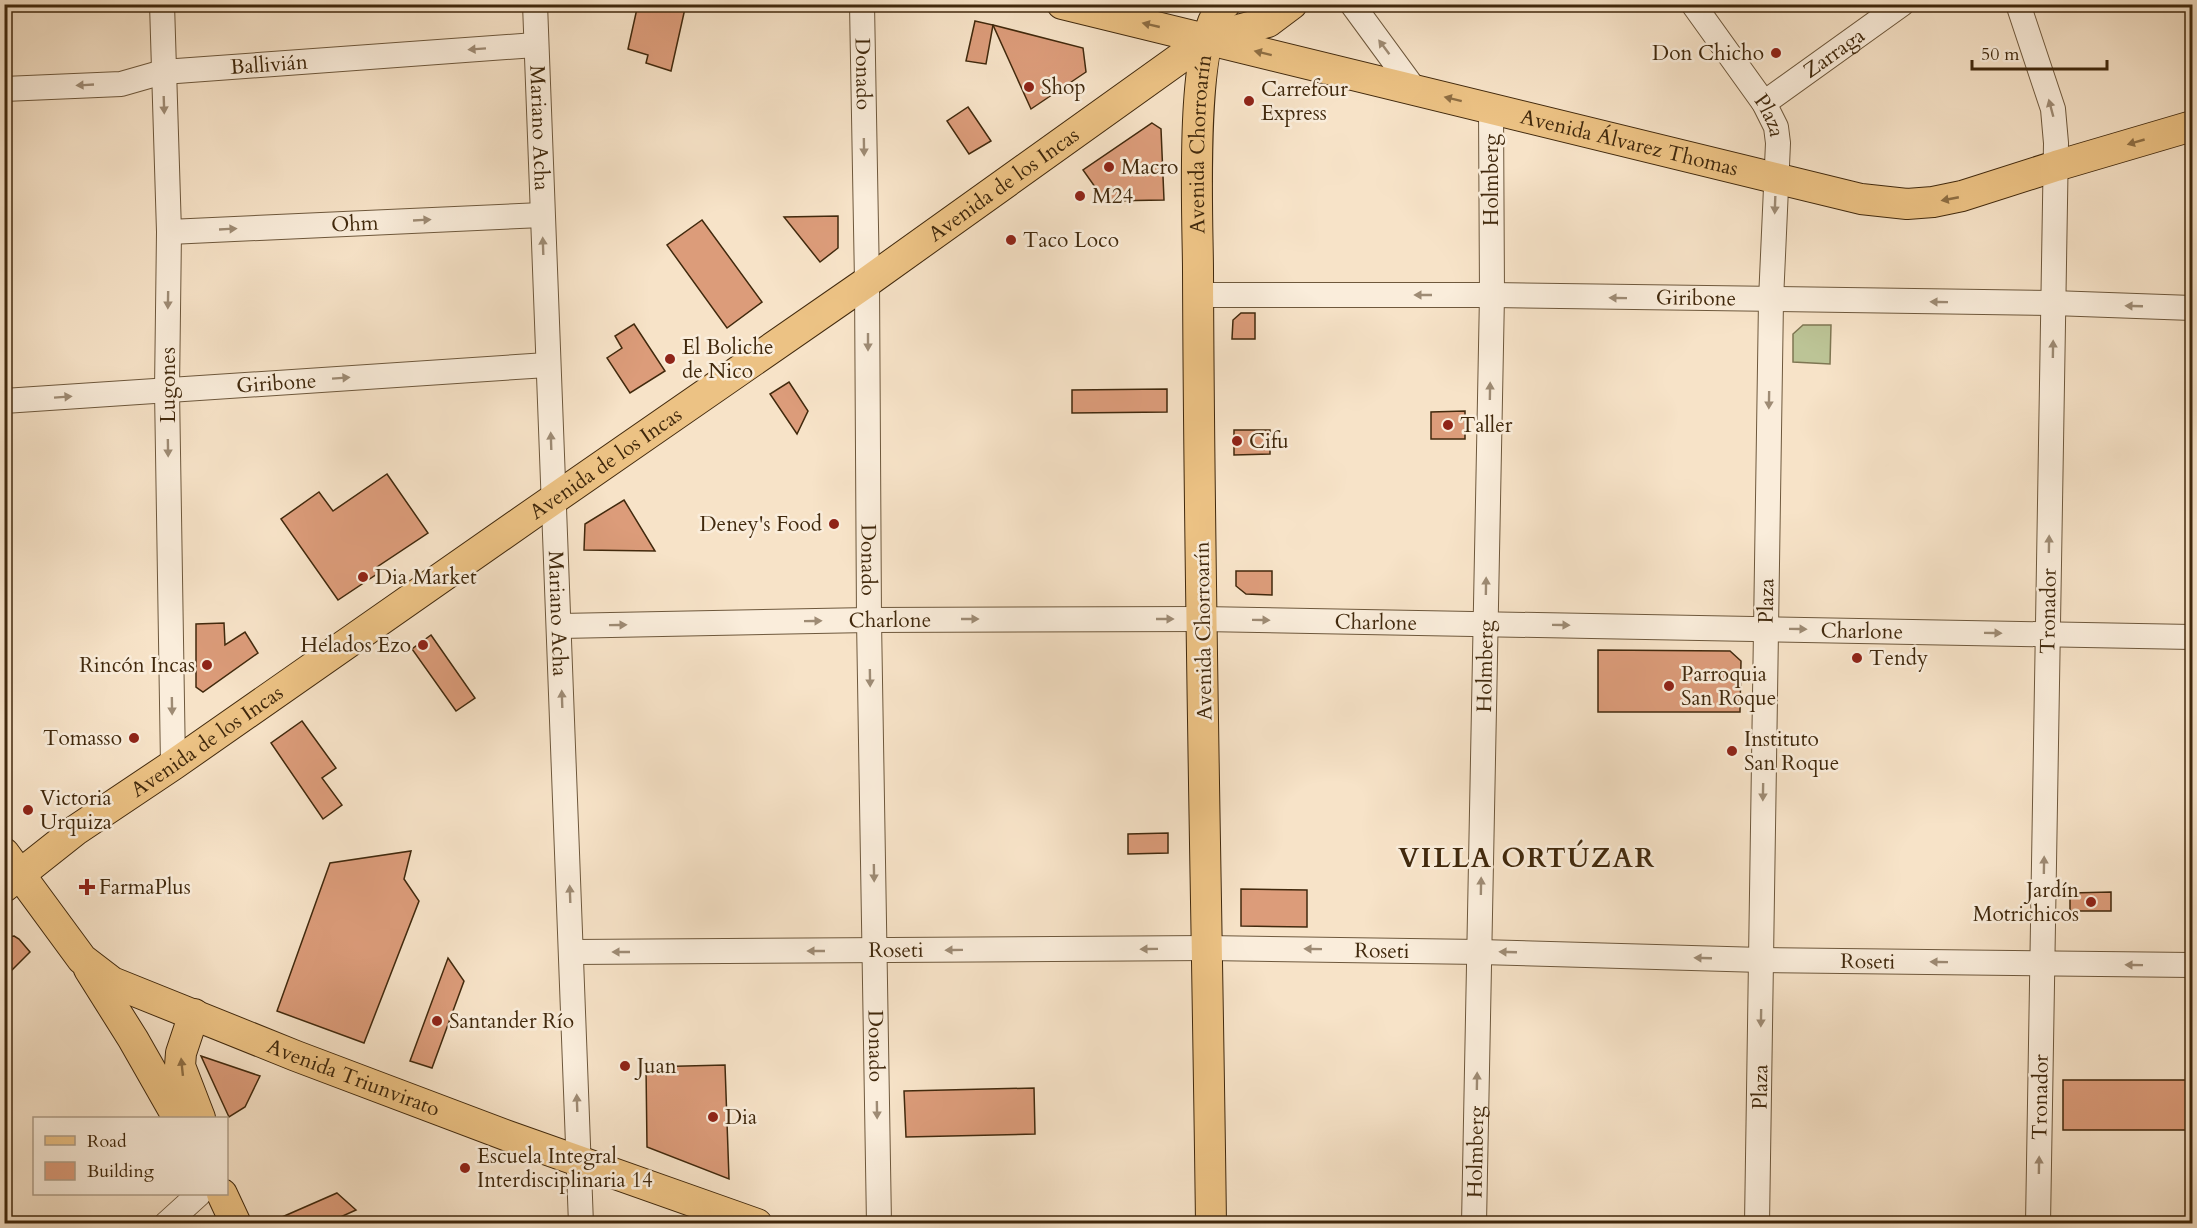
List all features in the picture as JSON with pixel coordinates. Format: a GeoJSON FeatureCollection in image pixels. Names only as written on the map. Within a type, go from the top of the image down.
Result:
{"type":"FeatureCollection","features":[{"type":"Feature","properties":{"kind":"main road","name":"Avenida Álvarez Thomas"},"geometry":{"type":"LineString","coordinates":[[1062,4],[1861,199],[1907,204],[1962,196],[2193,126]]}},
{"type":"Feature","properties":{"kind":"main road"},"geometry":{"type":"LineString","coordinates":[[1208,38],[1219,8],[1225,4]]}},
{"type":"Feature","properties":{"kind":"main road","name":"Avenida de los Incas"},"geometry":{"type":"LineString","coordinates":[[10,871],[173,765],[867,282],[1208,38],[1268,22],[1292,4]]}},
{"type":"Feature","properties":{"kind":"main road","name":"Avenida Chorroarín"},"geometry":{"type":"LineString","coordinates":[[1208,38],[1198,99],[1198,296],[1211,1224]]}},
{"type":"Feature","properties":{"kind":"main road","name":"Avenida Triunvirato"},"geometry":{"type":"LineString","coordinates":[[10,871],[82,959],[112,982],[296,1056],[757,1224]]}},
{"type":"Feature","properties":{"kind":"main road"},"geometry":{"type":"LineString","coordinates":[[82,959],[133,1039],[177,1117]]}},
{"type":"Feature","properties":{"kind":"main road"},"geometry":{"type":"LineString","coordinates":[[194,1014],[181,1053],[180,1066],[199,1117]]}},
{"type":"Feature","properties":{"kind":"main road"},"geometry":{"type":"LineString","coordinates":[[222,1195],[236,1224]]}},
{"type":"Feature","properties":{"kind":"street","name":"Lugones"},"geometry":{"type":"LineString","coordinates":[[162,4],[162,72],[169,232],[167,390],[173,765]]}},
{"type":"Feature","properties":{"kind":"street","name":"Mariano Acha"},"geometry":{"type":"LineString","coordinates":[[535,4],[581,1224]]}},
{"type":"Feature","properties":{"kind":"street","name":"Donado"},"geometry":{"type":"LineString","coordinates":[[861,4],[867,282],[869,620],[879,1224]]}},
{"type":"Feature","properties":{"kind":"street"},"geometry":{"type":"LineString","coordinates":[[1352,4],[1415,90]]}},
{"type":"Feature","properties":{"kind":"street","name":"Plaza"},"geometry":{"type":"LineString","coordinates":[[1693,4],[1764,103],[1776,127],[1778,143],[1771,300],[1757,1224]]}},
{"type":"Feature","properties":{"kind":"street","name":"Zarraga"},"geometry":{"type":"LineString","coordinates":[[1764,103],[1902,4]]}},
{"type":"Feature","properties":{"kind":"street","name":"Tronador"},"geometry":{"type":"LineString","coordinates":[[2018,4],[2053,109],[2056,125],[2037,1224]]}},
{"type":"Feature","properties":{"kind":"street","name":"Ballivián"},"geometry":{"type":"LineString","coordinates":[[4,89],[121,84],[162,72],[536,45]]}},
{"type":"Feature","properties":{"kind":"street","name":"Holmberg"},"geometry":{"type":"LineString","coordinates":[[1474,1224],[1492,296],[1491,108]]}},
{"type":"Feature","properties":{"kind":"street","name":"Ohm"},"geometry":{"type":"LineString","coordinates":[[169,232],[542,214]]}},
{"type":"Feature","properties":{"kind":"street","name":"Giribone"},"geometry":{"type":"LineString","coordinates":[[1198,296],[1492,296],[2054,303],[2193,308]]}},
{"type":"Feature","properties":{"kind":"street","name":"Giribone"},"geometry":{"type":"LineString","coordinates":[[4,401],[547,365]]}},
{"type":"Feature","properties":{"kind":"street","name":"Charlone"},"geometry":{"type":"LineString","coordinates":[[560,626],[869,620],[1202,619],[2193,637]]}},
{"type":"Feature","properties":{"kind":"street","name":"Roseti"},"geometry":{"type":"LineString","coordinates":[[572,952],[1208,948],[1480,952],[1762,960],[2193,965]]}},
{"type":"Feature","properties":{"kind":"street"},"geometry":{"type":"LineString","coordinates":[[166,1224],[198,1195]]}},
{"type":"Feature","properties":{"kind":"green space"},"geometry":{"type":"Polygon","coordinates":[[[1803,325],[1831,325],[1830,364],[1793,362],[1793,334],[1803,325]]]}},
{"type":"Feature","properties":{"kind":"building"},"geometry":{"type":"Polygon","coordinates":[[[638,4],[686,4],[671,71],[646,63],[648,55],[628,49],[638,4]]]}},
{"type":"Feature","properties":{"kind":"building"},"geometry":{"type":"Polygon","coordinates":[[[975,21],[993,25],[986,64],[966,61],[975,21]]]}},
{"type":"Feature","properties":{"kind":"building"},"geometry":{"type":"Polygon","coordinates":[[[993,25],[1083,48],[1086,72],[1031,109],[993,25]]]}},
{"type":"Feature","properties":{"kind":"building"},"geometry":{"type":"Polygon","coordinates":[[[968,107],[991,141],[969,154],[947,121],[968,107]]]}},
{"type":"Feature","properties":{"kind":"building"},"geometry":{"type":"Polygon","coordinates":[[[1152,123],[1161,129],[1164,200],[1105,201],[1083,170],[1152,123]]]}},
{"type":"Feature","properties":{"kind":"building"},"geometry":{"type":"Polygon","coordinates":[[[838,216],[838,248],[820,262],[784,217],[838,216]]]}},
{"type":"Feature","properties":{"kind":"building"},"geometry":{"type":"Polygon","coordinates":[[[702,220],[762,302],[727,328],[667,245],[702,220]]]}},
{"type":"Feature","properties":{"kind":"building"},"geometry":{"type":"Polygon","coordinates":[[[1241,313],[1255,313],[1255,339],[1232,339],[1233,320],[1241,313]]]}},
{"type":"Feature","properties":{"kind":"building"},"geometry":{"type":"Polygon","coordinates":[[[634,324],[665,371],[630,393],[607,358],[622,348],[615,336],[634,324]]]}},
{"type":"Feature","properties":{"kind":"building"},"geometry":{"type":"Polygon","coordinates":[[[789,382],[808,411],[797,434],[770,394],[789,382]]]}},
{"type":"Feature","properties":{"kind":"building"},"geometry":{"type":"Polygon","coordinates":[[[1167,389],[1167,412],[1072,413],[1072,390],[1167,389]]]}},
{"type":"Feature","properties":{"kind":"building","name":"Taller"},"geometry":{"type":"Polygon","coordinates":[[[1465,411],[1465,439],[1431,439],[1431,412],[1465,411]]]}},
{"type":"Feature","properties":{"kind":"building"},"geometry":{"type":"Polygon","coordinates":[[[1234,430],[1270,430],[1270,454],[1234,455],[1234,430]]]}},
{"type":"Feature","properties":{"kind":"building"},"geometry":{"type":"Polygon","coordinates":[[[387,474],[428,533],[374,569],[377,574],[338,600],[281,519],[319,492],[333,511],[387,474]]]}},
{"type":"Feature","properties":{"kind":"building"},"geometry":{"type":"Polygon","coordinates":[[[624,500],[655,551],[584,550],[585,524],[624,500]]]}},
{"type":"Feature","properties":{"kind":"building"},"geometry":{"type":"Polygon","coordinates":[[[1236,571],[1272,571],[1272,595],[1246,594],[1236,586],[1236,571]]]}},
{"type":"Feature","properties":{"kind":"building"},"geometry":{"type":"Polygon","coordinates":[[[224,623],[225,645],[245,632],[258,653],[203,692],[196,687],[196,624],[224,623]]]}},
{"type":"Feature","properties":{"kind":"building"},"geometry":{"type":"Polygon","coordinates":[[[431,635],[475,698],[456,711],[412,649],[431,635]]]}},
{"type":"Feature","properties":{"kind":"building","name":"Parroquia San Roque"},"geometry":{"type":"Polygon","coordinates":[[[1598,650],[1730,651],[1741,661],[1740,712],[1598,712],[1598,650]]]}},
{"type":"Feature","properties":{"kind":"building"},"geometry":{"type":"Polygon","coordinates":[[[302,721],[336,768],[322,778],[342,805],[323,819],[271,743],[302,721]]]}},
{"type":"Feature","properties":{"kind":"building"},"geometry":{"type":"Polygon","coordinates":[[[1168,833],[1168,853],[1128,854],[1128,834],[1168,833]]]}},
{"type":"Feature","properties":{"kind":"building"},"geometry":{"type":"Polygon","coordinates":[[[411,851],[404,879],[419,901],[364,1043],[277,1011],[330,863],[411,851]]]}},
{"type":"Feature","properties":{"kind":"building"},"geometry":{"type":"Polygon","coordinates":[[[1241,889],[1307,890],[1307,927],[1241,926],[1241,889]]]}},
{"type":"Feature","properties":{"kind":"building","name":"Jardín Motrichicos"},"geometry":{"type":"Polygon","coordinates":[[[2111,892],[2111,911],[2070,911],[2070,893],[2111,892]]]}},
{"type":"Feature","properties":{"kind":"building"},"geometry":{"type":"Polygon","coordinates":[[[14,936],[30,952],[4,978],[4,941],[14,936]]]}},
{"type":"Feature","properties":{"kind":"building","name":"Santander Río"},"geometry":{"type":"Polygon","coordinates":[[[448,958],[464,981],[432,1068],[410,1061],[448,958]]]}},
{"type":"Feature","properties":{"kind":"building"},"geometry":{"type":"Polygon","coordinates":[[[201,1056],[260,1076],[245,1107],[229,1117],[201,1056]]]}},
{"type":"Feature","properties":{"kind":"building"},"geometry":{"type":"Polygon","coordinates":[[[725,1065],[729,1179],[647,1147],[646,1067],[725,1065]]]}},
{"type":"Feature","properties":{"kind":"building"},"geometry":{"type":"Polygon","coordinates":[[[2063,1080],[2193,1080],[2193,1130],[2063,1130],[2063,1080]]]}},
{"type":"Feature","properties":{"kind":"building"},"geometry":{"type":"Polygon","coordinates":[[[1034,1088],[1035,1134],[906,1137],[904,1091],[1034,1088]]]}},
{"type":"Feature","properties":{"kind":"building"},"geometry":{"type":"Polygon","coordinates":[[[337,1193],[356,1210],[325,1224],[266,1224],[337,1193]]]}},
{"type":"Feature","properties":{"kind":"place","name":"Don Chicho"},"geometry":{"type":"Point","coordinates":[1776,53]}},
{"type":"Feature","properties":{"kind":"place","name":"Shop"},"geometry":{"type":"Point","coordinates":[1029,87]}},
{"type":"Feature","properties":{"kind":"place","name":"Carrefour Express"},"geometry":{"type":"Point","coordinates":[1249,101]}},
{"type":"Feature","properties":{"kind":"place","name":"Macro"},"geometry":{"type":"Point","coordinates":[1109,167]}},
{"type":"Feature","properties":{"kind":"place","name":"M24"},"geometry":{"type":"Point","coordinates":[1080,196]}},
{"type":"Feature","properties":{"kind":"place","name":"Taco Loco"},"geometry":{"type":"Point","coordinates":[1011,240]}},
{"type":"Feature","properties":{"kind":"place","name":"El Boliche de Nico"},"geometry":{"type":"Point","coordinates":[670,359]}},
{"type":"Feature","properties":{"kind":"place","name":"Taller"},"geometry":{"type":"Point","coordinates":[1448,425]}},
{"type":"Feature","properties":{"kind":"place","name":"Cifu"},"geometry":{"type":"Point","coordinates":[1237,441]}},
{"type":"Feature","properties":{"kind":"place","name":"Deney's Food"},"geometry":{"type":"Point","coordinates":[834,524]}},
{"type":"Feature","properties":{"kind":"place","name":"Dia Market"},"geometry":{"type":"Point","coordinates":[363,577]}},
{"type":"Feature","properties":{"kind":"place","name":"Helados Ezo"},"geometry":{"type":"Point","coordinates":[423,645]}},
{"type":"Feature","properties":{"kind":"place","name":"Tendy"},"geometry":{"type":"Point","coordinates":[1857,658]}},
{"type":"Feature","properties":{"kind":"place","name":"Rincón Incas"},"geometry":{"type":"Point","coordinates":[207,665]}},
{"type":"Feature","properties":{"kind":"place","name":"Parroquia San Roque"},"geometry":{"type":"Point","coordinates":[1669,686]}},
{"type":"Feature","properties":{"kind":"place","name":"Tomasso"},"geometry":{"type":"Point","coordinates":[134,738]}},
{"type":"Feature","properties":{"kind":"place","name":"Instituto San Roque"},"geometry":{"type":"Point","coordinates":[1732,751]}},
{"type":"Feature","properties":{"kind":"place","name":"Victoria Urquiza"},"geometry":{"type":"Point","coordinates":[28,810]}},
{"type":"Feature","properties":{"kind":"place","name":"FarmaPlus"},"geometry":{"type":"Point","coordinates":[87,887]}},
{"type":"Feature","properties":{"kind":"place","name":"Jardín Motrichicos"},"geometry":{"type":"Point","coordinates":[2091,902]}},
{"type":"Feature","properties":{"kind":"place","name":"Santander Río"},"geometry":{"type":"Point","coordinates":[437,1021]}},
{"type":"Feature","properties":{"kind":"place","name":"Juan"},"geometry":{"type":"Point","coordinates":[625,1066]}},
{"type":"Feature","properties":{"kind":"place","name":"Dia"},"geometry":{"type":"Point","coordinates":[713,1117]}},
{"type":"Feature","properties":{"kind":"place","name":"Escuela Integral Interdisciplinaria 14"},"geometry":{"type":"Point","coordinates":[465,1168]}},
{"type":"Feature","properties":{"kind":"district","name":"VILLA ORTÚZAR"},"geometry":{"type":"Point","coordinates":[1527,858]}}]}
